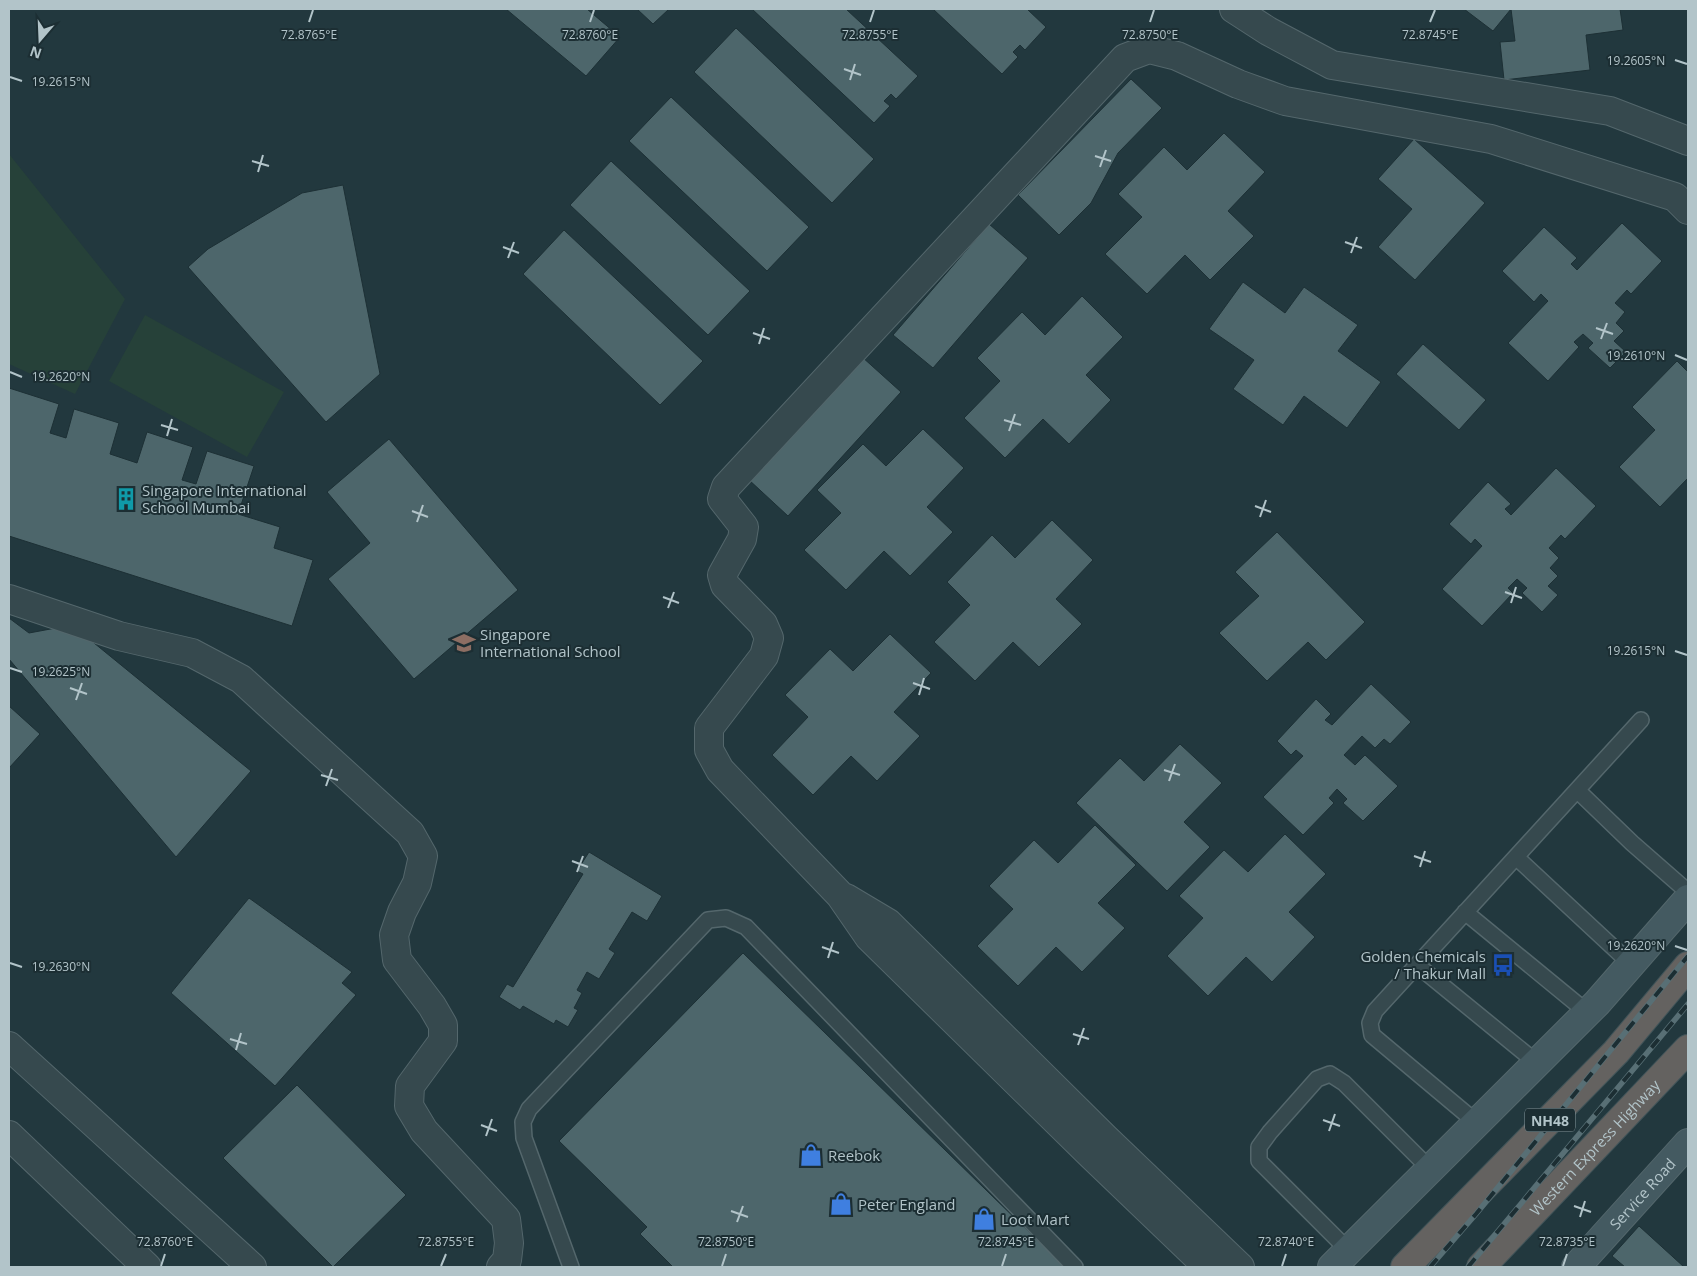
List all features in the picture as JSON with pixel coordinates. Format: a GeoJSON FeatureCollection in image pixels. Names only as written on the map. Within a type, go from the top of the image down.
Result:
{"type":"FeatureCollection","features":[{"type":"Feature","properties":{"kind":"highway","name":"NH48"},"geometry":{"type":"LineString","coordinates":[[1405,1267],[1616,1052],[1688,966]]}},
{"type":"Feature","properties":{"kind":"highway","name":"Western Express Highway"},"geometry":{"type":"LineString","coordinates":[[1481,1267],[1688,1049]]}},
{"type":"Feature","properties":{"kind":"main road"},"geometry":{"type":"LineString","coordinates":[[1341,1259],[1588,1013],[1688,899]]}},
{"type":"Feature","properties":{"kind":"main road","name":"Service Road"},"geometry":{"type":"LineString","coordinates":[[1576,1267],[1688,1143]]}},
{"type":"Feature","properties":{"kind":"street"},"geometry":{"type":"LineString","coordinates":[[1234,9],[1268,31],[1332,65],[1610,111],[1688,141]]}},
{"type":"Feature","properties":{"kind":"street"},"geometry":{"type":"LineString","coordinates":[[1240,1267],[1098,1146],[869,937],[840,895],[720,770],[709,750],[709,728],[764,656],[769,638],[763,624],[724,585],[722,574],[742,539],[744,527],[722,499],[726,488],[1125,58],[1149,49],[1177,56],[1238,84],[1284,100],[1491,139],[1675,197],[1688,210]]}},
{"type":"Feature","properties":{"kind":"street"},"geometry":{"type":"LineString","coordinates":[[9,599],[120,636],[192,653],[241,678],[410,833],[423,856],[418,883],[402,912],[394,935],[397,960],[432,1006],[443,1025],[443,1041],[410,1086],[408,1106],[424,1131],[506,1219],[509,1243],[507,1260],[501,1267]]}},
{"type":"Feature","properties":{"kind":"street"},"geometry":{"type":"LineString","coordinates":[[9,1046],[252,1267]]}},
{"type":"Feature","properties":{"kind":"street"},"geometry":{"type":"LineString","coordinates":[[9,1135],[147,1267]]}},
{"type":"Feature","properties":{"kind":"street"},"geometry":{"type":"LineString","coordinates":[[1098,1146],[1208,1267]]}},
{"type":"Feature","properties":{"kind":"lane"},"geometry":{"type":"LineString","coordinates":[[1477,1123],[1372,1034],[1370,1023],[1375,1011],[1641,720]]}},
{"type":"Feature","properties":{"kind":"lane"},"geometry":{"type":"LineString","coordinates":[[1577,790],[1632,843],[1688,892]]}},
{"type":"Feature","properties":{"kind":"lane"},"geometry":{"type":"LineString","coordinates":[[1516,857],[1631,964]]}},
{"type":"Feature","properties":{"kind":"lane"},"geometry":{"type":"LineString","coordinates":[[1465,912],[1588,1013]]}},
{"type":"Feature","properties":{"kind":"lane"},"geometry":{"type":"LineString","coordinates":[[571,1267],[524,1138],[523,1122],[529,1108],[708,920],[726,918],[746,927],[1075,1267]]}},
{"type":"Feature","properties":{"kind":"lane"},"geometry":{"type":"LineString","coordinates":[[1417,965],[1537,1063]]}},
{"type":"Feature","properties":{"kind":"lane"},"geometry":{"type":"LineString","coordinates":[[1341,1259],[1259,1161],[1259,1147],[1317,1079],[1330,1074],[1344,1083],[1430,1170]]}},
{"type":"Feature","properties":{"kind":"green space"},"geometry":{"type":"Polygon","coordinates":[[[9,154],[125,299],[75,394],[9,364],[9,154]]]}},
{"type":"Feature","properties":{"kind":"green space"},"geometry":{"type":"Polygon","coordinates":[[[145,315],[284,392],[247,457],[109,381],[145,315]]]}},
{"type":"Feature","properties":{"kind":"building"},"geometry":{"type":"Polygon","coordinates":[[[506,9],[587,9],[620,37],[586,76],[506,9]]]}},
{"type":"Feature","properties":{"kind":"building"},"geometry":{"type":"Polygon","coordinates":[[[637,9],[669,9],[653,24],[637,9]]]}},
{"type":"Feature","properties":{"kind":"building"},"geometry":{"type":"Polygon","coordinates":[[[752,9],[846,9],[918,76],[896,99],[891,94],[884,101],[890,106],[874,123],[752,9]]]}},
{"type":"Feature","properties":{"kind":"building"},"geometry":{"type":"Polygon","coordinates":[[[933,9],[1027,9],[1046,27],[1025,50],[1020,45],[1013,52],[1018,57],[1002,74],[933,9]]]}},
{"type":"Feature","properties":{"kind":"building"},"geometry":{"type":"Polygon","coordinates":[[[1464,9],[1511,9],[1493,31],[1464,9]]]}},
{"type":"Feature","properties":{"kind":"building"},"geometry":{"type":"Polygon","coordinates":[[[1511,9],[1620,9],[1623,30],[1586,35],[1590,70],[1504,80],[1500,42],[1515,41],[1511,9]]]}},
{"type":"Feature","properties":{"kind":"building"},"geometry":{"type":"Polygon","coordinates":[[[736,28],[874,159],[832,203],[694,72],[736,28]]]}},
{"type":"Feature","properties":{"kind":"building"},"geometry":{"type":"Polygon","coordinates":[[[1131,79],[1162,108],[1118,153],[1091,203],[1059,235],[1018,195],[1131,79]]]}},
{"type":"Feature","properties":{"kind":"building"},"geometry":{"type":"Polygon","coordinates":[[[671,97],[809,227],[767,271],[629,141],[671,97]]]}},
{"type":"Feature","properties":{"kind":"building"},"geometry":{"type":"Polygon","coordinates":[[[1224,133],[1265,172],[1228,211],[1254,236],[1210,280],[1185,255],[1147,294],[1105,254],[1142,217],[1118,194],[1164,147],[1187,170],[1224,133]]]}},
{"type":"Feature","properties":{"kind":"building"},"geometry":{"type":"Polygon","coordinates":[[[1414,139],[1485,203],[1415,280],[1378,247],[1412,209],[1378,179],[1414,139]]]}},
{"type":"Feature","properties":{"kind":"building"},"geometry":{"type":"Polygon","coordinates":[[[611,161],[750,291],[708,335],[570,205],[611,161]]]}},
{"type":"Feature","properties":{"kind":"building"},"geometry":{"type":"Polygon","coordinates":[[[343,185],[380,374],[326,422],[188,267],[208,249],[302,193],[343,185]]]}},
{"type":"Feature","properties":{"kind":"building"},"geometry":{"type":"Polygon","coordinates":[[[1622,223],[1662,261],[1631,294],[1627,290],[1615,303],[1625,312],[1616,323],[1624,331],[1614,341],[1626,352],[1610,368],[1588,348],[1593,343],[1583,334],[1574,342],[1579,347],[1548,381],[1508,343],[1548,301],[1541,294],[1534,302],[1502,271],[1544,227],[1577,258],[1571,264],[1577,270],[1622,223]]]}},
{"type":"Feature","properties":{"kind":"building"},"geometry":{"type":"Polygon","coordinates":[[[989,224],[1028,258],[933,368],[893,335],[989,224]]]}},
{"type":"Feature","properties":{"kind":"building"},"geometry":{"type":"Polygon","coordinates":[[[564,230],[703,361],[660,405],[523,274],[564,230]]]}},
{"type":"Feature","properties":{"kind":"building"},"geometry":{"type":"Polygon","coordinates":[[[1243,282],[1285,313],[1304,287],[1358,325],[1338,351],[1381,382],[1347,428],[1304,396],[1283,425],[1233,389],[1254,360],[1209,329],[1243,282]]]}},
{"type":"Feature","properties":{"kind":"building"},"geometry":{"type":"Polygon","coordinates":[[[1082,296],[1123,337],[1086,375],[1111,400],[1069,444],[1043,419],[1005,458],[964,418],[1000,381],[977,358],[1022,312],[1045,335],[1082,296]]]}},
{"type":"Feature","properties":{"kind":"building"},"geometry":{"type":"Polygon","coordinates":[[[1423,344],[1486,400],[1459,430],[1396,374],[1423,344]]]}},
{"type":"Feature","properties":{"kind":"building"},"geometry":{"type":"Polygon","coordinates":[[[861,356],[901,392],[788,516],[748,479],[861,356]]]}},
{"type":"Feature","properties":{"kind":"building"},"geometry":{"type":"Polygon","coordinates":[[[1677,361],[1688,372],[1688,478],[1660,507],[1619,467],[1655,430],[1632,407],[1677,361]]]}},
{"type":"Feature","properties":{"kind":"building","name":"Singapore International School Mumbai"},"geometry":{"type":"Polygon","coordinates":[[[9,388],[59,404],[50,433],[66,438],[74,409],[119,423],[110,454],[137,463],[147,432],[193,447],[182,480],[196,484],[207,451],[254,466],[238,514],[280,527],[274,548],[313,560],[292,626],[9,536],[9,388]]]}},
{"type":"Feature","properties":{"kind":"building"},"geometry":{"type":"Polygon","coordinates":[[[923,429],[964,468],[927,507],[953,532],[910,576],[884,551],[846,590],[804,550],[841,513],[817,490],[863,444],[886,466],[923,429]]]}},
{"type":"Feature","properties":{"kind":"building"},"geometry":{"type":"Polygon","coordinates":[[[389,439],[518,590],[414,679],[328,579],[370,543],[327,492],[389,439]]]}},
{"type":"Feature","properties":{"kind":"building"},"geometry":{"type":"Polygon","coordinates":[[[1556,468],[1596,506],[1565,539],[1561,535],[1549,548],[1559,558],[1550,568],[1558,576],[1548,586],[1558,595],[1542,612],[1522,593],[1527,588],[1517,579],[1508,588],[1513,593],[1482,626],[1442,589],[1482,546],[1475,539],[1471,544],[1449,524],[1488,482],[1511,504],[1505,509],[1511,515],[1556,468]]]}},
{"type":"Feature","properties":{"kind":"building"},"geometry":{"type":"Polygon","coordinates":[[[1052,520],[1093,560],[1056,599],[1082,624],[1039,667],[1013,642],[975,681],[934,642],[970,605],[947,582],[992,535],[1015,558],[1052,520]]]}},
{"type":"Feature","properties":{"kind":"building"},"geometry":{"type":"Polygon","coordinates":[[[1277,532],[1365,622],[1326,660],[1308,642],[1267,681],[1219,633],[1259,596],[1235,572],[1277,532]]]}},
{"type":"Feature","properties":{"kind":"building"},"geometry":{"type":"Polygon","coordinates":[[[9,618],[29,633],[72,625],[251,771],[176,857],[9,659],[9,618]]]}},
{"type":"Feature","properties":{"kind":"building"},"geometry":{"type":"Polygon","coordinates":[[[890,634],[931,673],[894,712],[920,736],[877,781],[851,756],[813,795],[772,755],[808,717],[785,695],[830,649],[853,671],[890,634]]]}},
{"type":"Feature","properties":{"kind":"building"},"geometry":{"type":"Polygon","coordinates":[[[1371,684],[1411,722],[1390,744],[1384,739],[1375,748],[1362,736],[1344,755],[1355,765],[1365,755],[1398,786],[1363,821],[1343,803],[1347,799],[1337,789],[1329,798],[1334,803],[1303,835],[1263,797],[1303,756],[1296,750],[1291,755],[1277,741],[1316,699],[1331,714],[1325,720],[1332,725],[1371,684]]]}},
{"type":"Feature","properties":{"kind":"building"},"geometry":{"type":"Polygon","coordinates":[[[9,706],[40,734],[9,768],[9,706]]]}},
{"type":"Feature","properties":{"kind":"building"},"geometry":{"type":"Polygon","coordinates":[[[1180,744],[1222,783],[1184,822],[1210,847],[1167,891],[1076,803],[1120,758],[1144,781],[1180,744]]]}},
{"type":"Feature","properties":{"kind":"building"},"geometry":{"type":"Polygon","coordinates":[[[1095,825],[1136,865],[1098,903],[1125,928],[1082,972],[1056,947],[1018,986],[977,946],[1013,909],[989,886],[1034,840],[1058,863],[1095,825]]]}},
{"type":"Feature","properties":{"kind":"building"},"geometry":{"type":"Polygon","coordinates":[[[1285,834],[1326,874],[1289,912],[1315,937],[1272,982],[1246,957],[1208,996],[1167,956],[1203,918],[1179,896],[1224,850],[1248,872],[1285,834]]]}},
{"type":"Feature","properties":{"kind":"building"},"geometry":{"type":"Polygon","coordinates":[[[589,852],[662,896],[647,921],[632,912],[609,949],[615,953],[599,979],[587,972],[577,990],[582,993],[574,1008],[578,1010],[568,1027],[556,1020],[554,1024],[523,1006],[520,1010],[499,997],[507,984],[513,987],[583,874],[577,871],[589,852]]]}},
{"type":"Feature","properties":{"kind":"building"},"geometry":{"type":"Polygon","coordinates":[[[249,898],[352,972],[342,983],[356,995],[275,1086],[171,993],[249,898]]]}},
{"type":"Feature","properties":{"kind":"building"},"geometry":{"type":"Polygon","coordinates":[[[743,953],[1065,1267],[673,1267],[640,1234],[647,1227],[559,1141],[743,953]]]}},
{"type":"Feature","properties":{"kind":"building"},"geometry":{"type":"Polygon","coordinates":[[[297,1085],[406,1195],[333,1267],[223,1158],[297,1085]]]}},
{"type":"Feature","properties":{"kind":"building"},"geometry":{"type":"Polygon","coordinates":[[[1639,1226],[1684,1267],[1625,1267],[1612,1256],[1639,1226]]]}},
{"type":"Feature","properties":{"kind":"railway"},"geometry":{"type":"LineString","coordinates":[[1430,1267],[1476,1214],[1688,956]]}},
{"type":"Feature","properties":{"kind":"railway"},"geometry":{"type":"LineString","coordinates":[[1468,1267],[1688,1004]]}},
{"type":"Feature","properties":{"kind":"place","name":"Singapore International School Mumbai"},"geometry":{"type":"Point","coordinates":[126,499]}},
{"type":"Feature","properties":{"kind":"place","name":"Singapore International School"},"geometry":{"type":"Point","coordinates":[464,643]}},
{"type":"Feature","properties":{"kind":"place","name":"Golden Chemicals / Thakur Mall"},"geometry":{"type":"Point","coordinates":[1503,965]}},
{"type":"Feature","properties":{"kind":"place","name":"Reebok"},"geometry":{"type":"Point","coordinates":[811,1155]}},
{"type":"Feature","properties":{"kind":"place","name":"Peter England"},"geometry":{"type":"Point","coordinates":[841,1204]}},
{"type":"Feature","properties":{"kind":"place","name":"Loot Mart"},"geometry":{"type":"Point","coordinates":[984,1219]}}]}
